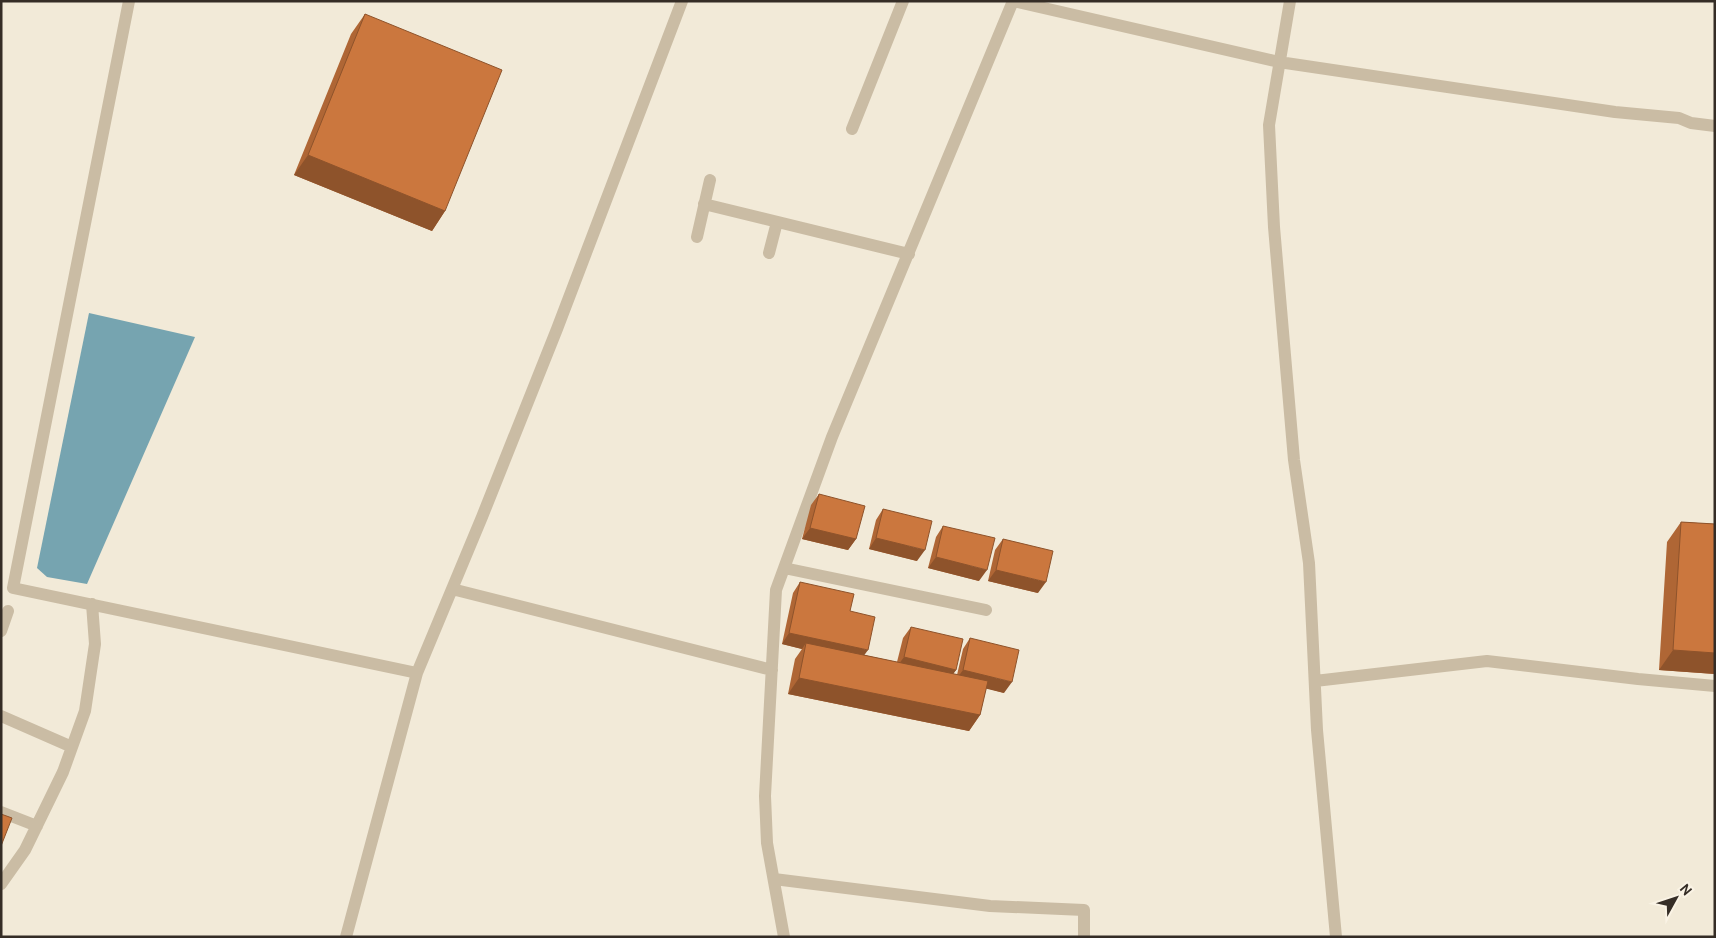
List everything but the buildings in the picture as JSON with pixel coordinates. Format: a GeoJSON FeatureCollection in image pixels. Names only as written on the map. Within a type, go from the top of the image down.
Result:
{"type":"FeatureCollection","features":[{"type":"Feature","properties":{"kind":"street"},"geometry":{"type":"LineString","coordinates":[[128,1],[7,587],[417,673]]}},
{"type":"Feature","properties":{"kind":"street"},"geometry":{"type":"LineString","coordinates":[[346,937],[417,673],[486,508],[557,329],[682,1]]}},
{"type":"Feature","properties":{"kind":"street"},"geometry":{"type":"LineString","coordinates":[[852,129],[903,1]]}},
{"type":"Feature","properties":{"kind":"street"},"geometry":{"type":"LineString","coordinates":[[784,937],[767,843],[766,796],[776,590],[832,437],[1013,1],[1279,62],[1615,112],[1679,118],[1691,123],[1715,126]]}},
{"type":"Feature","properties":{"kind":"street"},"geometry":{"type":"LineString","coordinates":[[1290,1],[1269,125],[1274,227],[1294,460],[1309,563],[1319,750],[1336,937]]}},
{"type":"Feature","properties":{"kind":"street"},"geometry":{"type":"LineString","coordinates":[[697,237],[710,180]]}},
{"type":"Feature","properties":{"kind":"street"},"geometry":{"type":"LineString","coordinates":[[704,204],[909,254]]}},
{"type":"Feature","properties":{"kind":"street"},"geometry":{"type":"LineString","coordinates":[[769,253],[777,222]]}},
{"type":"Feature","properties":{"kind":"street"},"geometry":{"type":"LineString","coordinates":[[784,568],[986,610]]}},
{"type":"Feature","properties":{"kind":"street"},"geometry":{"type":"LineString","coordinates":[[452,589],[772,670]]}},
{"type":"Feature","properties":{"kind":"street"},"geometry":{"type":"LineString","coordinates":[[1,884],[25,850],[37,826],[62,772],[85,711],[95,644],[92,604]]}},
{"type":"Feature","properties":{"kind":"street"},"geometry":{"type":"LineString","coordinates":[[1,631],[8,611]]}},
{"type":"Feature","properties":{"kind":"street"},"geometry":{"type":"LineString","coordinates":[[1315,681],[1487,661],[1715,686]]}},
{"type":"Feature","properties":{"kind":"street"},"geometry":{"type":"LineString","coordinates":[[1,716],[72,747]]}},
{"type":"Feature","properties":{"kind":"street"},"geometry":{"type":"LineString","coordinates":[[1,812],[37,826]]}},
{"type":"Feature","properties":{"kind":"street"},"geometry":{"type":"LineString","coordinates":[[774,879],[990,906],[1084,910],[1084,937]]}},
{"type":"Feature","properties":{"kind":"water"},"geometry":{"type":"Polygon","coordinates":[[[89,313],[195,337],[87,584],[47,577],[37,568],[89,313]]]}}]}
